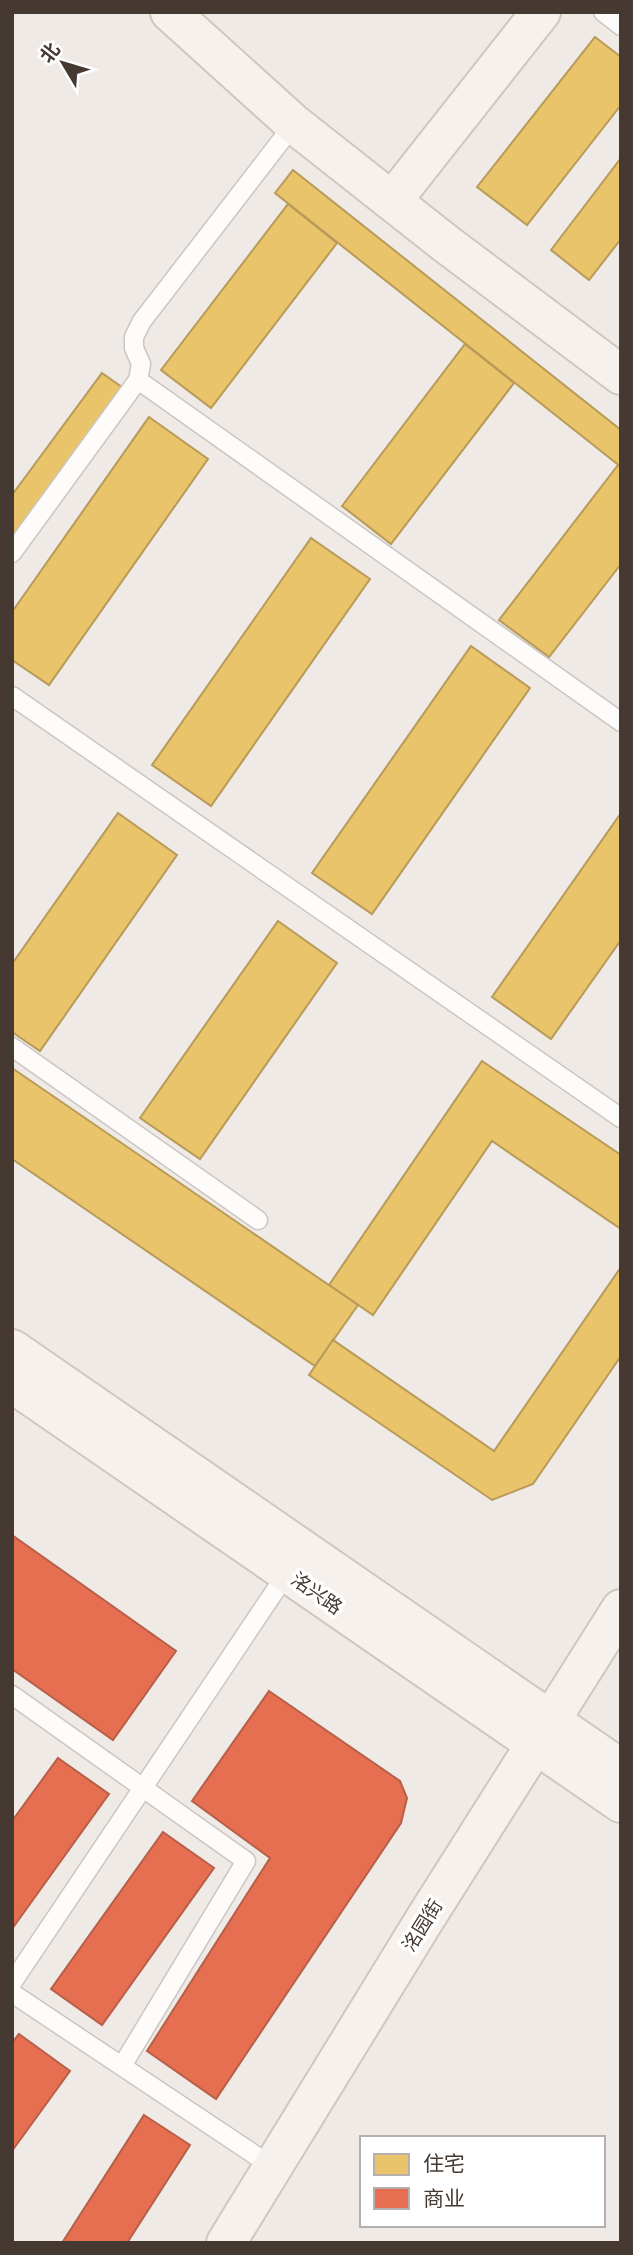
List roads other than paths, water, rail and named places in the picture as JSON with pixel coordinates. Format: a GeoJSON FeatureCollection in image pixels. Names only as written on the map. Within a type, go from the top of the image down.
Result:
{"type":"FeatureCollection","features":[{"type":"Feature","properties":{"kind":"street"},"geometry":{"type":"LineString","coordinates":[[170,12],[294,124],[621,376]]}},
{"type":"Feature","properties":{"kind":"street"},"geometry":{"type":"LineString","coordinates":[[393,201],[541,12]]}},
{"type":"Feature","properties":{"kind":"street","name":"洺兴路"},"geometry":{"type":"LineString","coordinates":[[12,1349],[543,1732],[621,1803]]}},
{"type":"Feature","properties":{"kind":"street","name":"洺兴路"},"geometry":{"type":"LineString","coordinates":[[12,1383],[287,1573],[543,1732],[621,1769]]}},
{"type":"Feature","properties":{"kind":"street","name":"洺园街"},"geometry":{"type":"LineString","coordinates":[[226,2243],[621,1609]]}},
{"type":"Feature","properties":{"kind":"lane"},"geometry":{"type":"LineString","coordinates":[[603,12],[621,26]]}},
{"type":"Feature","properties":{"kind":"lane"},"geometry":{"type":"LineString","coordinates":[[12,553],[138,380],[141,365],[134,348],[134,338],[142,321],[294,124]]}},
{"type":"Feature","properties":{"kind":"lane"},"geometry":{"type":"LineString","coordinates":[[138,380],[621,722]]}},
{"type":"Feature","properties":{"kind":"lane"},"geometry":{"type":"LineString","coordinates":[[12,696],[621,1118]]}},
{"type":"Feature","properties":{"kind":"lane"},"geometry":{"type":"LineString","coordinates":[[12,1047],[258,1220]]}},
{"type":"Feature","properties":{"kind":"lane"},"geometry":{"type":"LineString","coordinates":[[12,1983],[287,1573]]}},
{"type":"Feature","properties":{"kind":"lane"},"geometry":{"type":"LineString","coordinates":[[12,1695],[246,1861],[122,2066]]}},
{"type":"Feature","properties":{"kind":"lane"},"geometry":{"type":"LineString","coordinates":[[12,1993],[272,2167]]}}]}
